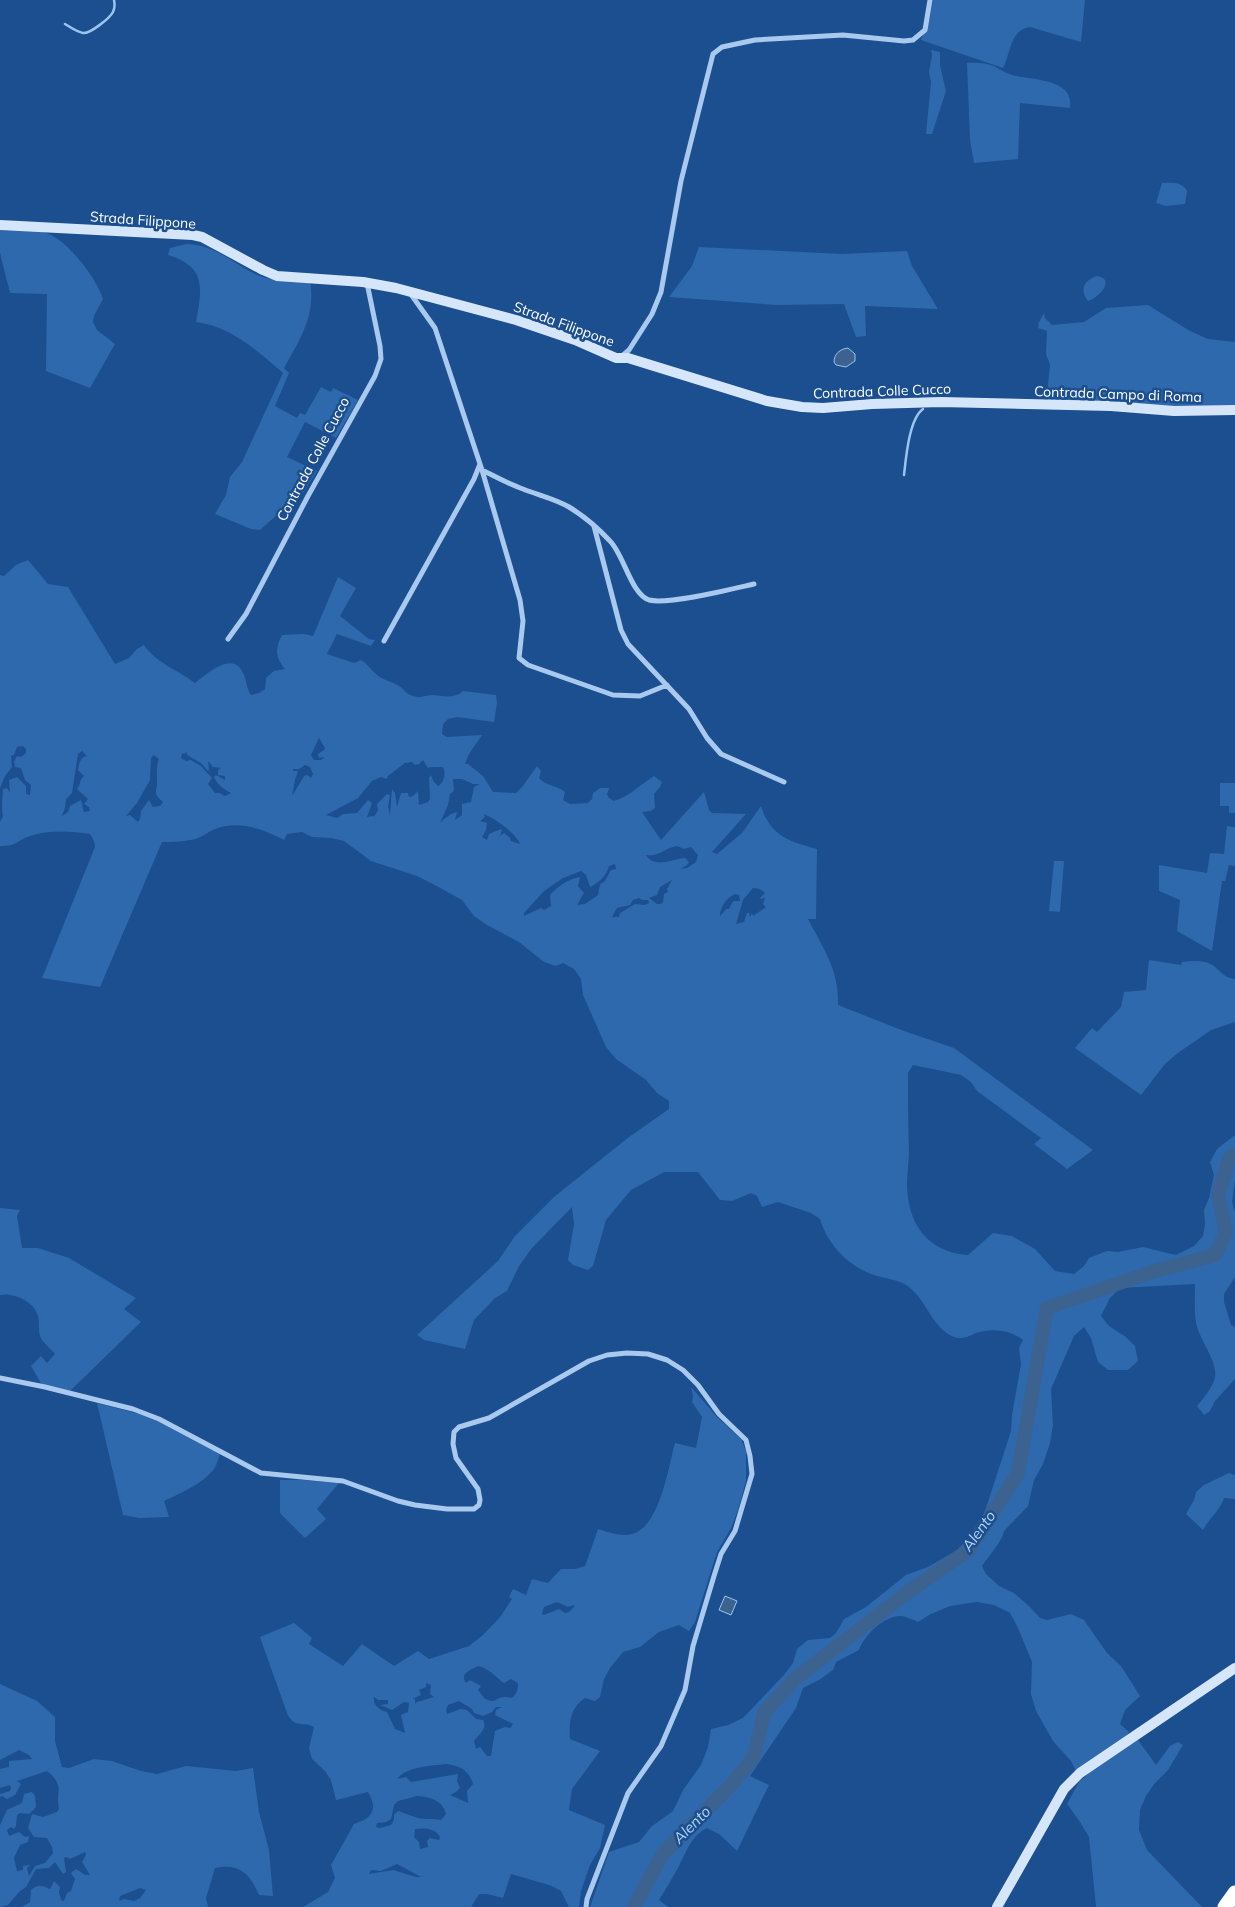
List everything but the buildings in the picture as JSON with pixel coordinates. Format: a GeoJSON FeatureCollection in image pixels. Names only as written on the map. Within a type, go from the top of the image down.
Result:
{"type":"FeatureCollection","features":[{"type":"Feature","properties":{"kind":"highway"},"geometry":{"type":"LineString","coordinates":[[1225,1907],[1235,1893]]}},
{"type":"Feature","properties":{"kind":"street","name":"Strada Filippone"},"geometry":{"type":"LineString","coordinates":[[0,226],[193,235],[202,237],[277,276],[367,282],[408,291],[516,320],[575,340],[616,358],[621,358],[629,350],[652,314],[661,292],[681,181],[713,54],[722,47],[755,40],[843,35],[904,41],[913,40],[925,30],[930,0]]}},
{"type":"Feature","properties":{"kind":"street","name":"Contrada Colle Cucco"},"geometry":{"type":"LineString","coordinates":[[228,639],[246,614],[375,376],[381,360],[380,346],[367,282]]}},
{"type":"Feature","properties":{"kind":"street"},"geometry":{"type":"LineString","coordinates":[[408,291],[435,328],[482,470],[520,600],[523,621],[519,658],[528,665],[613,695],[640,696],[667,686]]}},
{"type":"Feature","properties":{"kind":"street","name":"Contrada Colle Cucco"},"geometry":{"type":"LineString","coordinates":[[621,358],[628,358],[766,401],[802,407],[823,408],[938,402],[1000,404]]}},
{"type":"Feature","properties":{"kind":"street","name":"Contrada Campo di Roma"},"geometry":{"type":"LineString","coordinates":[[1000,404],[1111,406],[1174,411],[1235,410]]}},
{"type":"Feature","properties":{"kind":"street"},"geometry":{"type":"LineString","coordinates":[[384,641],[474,480],[480,464]]}},
{"type":"Feature","properties":{"kind":"street"},"geometry":{"type":"LineString","coordinates":[[482,470],[516,487],[568,506],[594,526],[612,543],[642,597],[651,601],[700,596],[754,584]]}},
{"type":"Feature","properties":{"kind":"street"},"geometry":{"type":"LineString","coordinates":[[594,526],[621,630],[628,644],[689,709],[708,738],[722,754],[784,782]]}},
{"type":"Feature","properties":{"kind":"street"},"geometry":{"type":"LineString","coordinates":[[0,1378],[133,1409],[159,1419],[261,1473],[343,1481],[398,1501],[416,1505],[446,1509],[474,1509],[480,1500],[478,1489],[456,1458],[454,1432],[458,1427],[489,1418],[589,1361],[607,1355],[627,1353],[648,1354],[668,1360],[683,1370],[698,1385],[719,1414],[746,1440],[752,1474],[735,1531],[721,1554],[716,1569],[693,1646],[685,1690],[661,1746],[628,1794],[586,1907]]}},
{"type":"Feature","properties":{"kind":"street"},"geometry":{"type":"LineString","coordinates":[[997,1907],[1064,1789],[1080,1773],[1235,1668]]}},
{"type":"Feature","properties":{"kind":"shaded area"},"geometry":{"type":"Polygon","coordinates":[[[933,0],[1085,0],[1081,42],[1030,27],[1023,29],[1015,37],[1003,68],[921,40],[930,17],[933,0]]]}},
{"type":"Feature","properties":{"kind":"shaded area"},"geometry":{"type":"Polygon","coordinates":[[[931,50],[940,52],[940,65],[946,91],[932,134],[926,134],[931,82],[929,72],[931,50]]]}},
{"type":"Feature","properties":{"kind":"shaded area"},"geometry":{"type":"Polygon","coordinates":[[[967,63],[988,64],[1012,75],[1050,82],[1066,91],[1070,98],[1070,108],[1020,103],[1018,159],[974,163],[970,140],[967,63]]]}},
{"type":"Feature","properties":{"kind":"shaded area"},"geometry":{"type":"Polygon","coordinates":[[[1162,183],[1176,183],[1185,188],[1187,191],[1185,204],[1166,206],[1156,203],[1162,183]]]}},
{"type":"Feature","properties":{"kind":"shaded area"},"geometry":{"type":"Polygon","coordinates":[[[0,230],[35,231],[54,237],[72,251],[95,281],[103,299],[93,322],[97,330],[115,344],[90,388],[46,371],[47,294],[10,293],[0,253],[0,230]]]}},
{"type":"Feature","properties":{"kind":"shaded area"},"geometry":{"type":"Polygon","coordinates":[[[187,244],[206,247],[262,277],[282,280],[310,280],[311,304],[306,326],[284,368],[289,373],[275,406],[297,418],[300,413],[305,415],[321,387],[331,392],[333,388],[358,400],[336,438],[305,422],[287,457],[317,471],[302,495],[299,495],[260,530],[251,529],[215,514],[226,495],[230,477],[242,462],[283,373],[253,348],[232,334],[208,324],[196,322],[200,299],[199,280],[190,266],[168,255],[170,248],[187,244]]]}},
{"type":"Feature","properties":{"kind":"shaded area"},"geometry":{"type":"Polygon","coordinates":[[[699,247],[842,254],[907,251],[912,266],[938,309],[865,306],[866,336],[856,337],[844,304],[776,305],[669,297],[692,266],[699,247]]]}},
{"type":"Feature","properties":{"kind":"shaded area"},"geometry":{"type":"Polygon","coordinates":[[[1097,276],[1105,281],[1104,288],[1101,293],[1088,301],[1085,297],[1084,286],[1089,280],[1097,276]]]}},
{"type":"Feature","properties":{"kind":"shaded area"},"geometry":{"type":"Polygon","coordinates":[[[1148,305],[1190,331],[1208,339],[1235,342],[1235,407],[1179,408],[1046,403],[1050,365],[1046,354],[1047,331],[1038,328],[1044,313],[1045,318],[1052,325],[1084,322],[1106,308],[1148,305]]]}},
{"type":"Feature","properties":{"kind":"shaded area"},"geometry":{"type":"Polygon","coordinates":[[[848,348],[855,354],[855,361],[846,367],[836,365],[834,359],[836,354],[842,349],[848,348]]]}},
{"type":"Feature","properties":{"kind":"shaded area"},"geometry":{"type":"Polygon","coordinates":[[[28,560],[48,584],[68,587],[115,664],[129,658],[137,649],[144,645],[161,662],[195,683],[220,666],[233,664],[239,666],[251,695],[265,689],[266,678],[274,671],[285,669],[279,660],[277,652],[282,635],[304,634],[313,636],[338,577],[356,588],[340,616],[369,639],[375,640],[371,646],[337,634],[327,654],[354,663],[361,660],[380,677],[414,696],[452,696],[463,691],[496,695],[497,703],[494,722],[457,717],[448,719],[443,724],[442,734],[447,737],[482,735],[469,754],[465,764],[468,764],[483,776],[493,792],[516,793],[537,766],[541,771],[539,778],[544,783],[565,792],[563,800],[570,804],[588,803],[592,799],[593,793],[600,788],[609,788],[607,794],[614,801],[630,793],[654,776],[662,782],[654,794],[655,808],[651,811],[642,812],[661,840],[704,792],[709,810],[712,813],[746,814],[712,852],[717,854],[742,833],[761,806],[770,824],[782,836],[798,844],[817,849],[816,919],[808,919],[825,950],[833,970],[838,992],[838,1005],[954,1048],[1093,1150],[1067,1169],[1034,1144],[1041,1138],[977,1091],[971,1082],[961,1075],[913,1065],[908,1073],[908,1199],[911,1212],[922,1234],[941,1248],[954,1253],[968,1255],[993,1233],[1012,1236],[1035,1249],[1055,1271],[1074,1274],[1084,1266],[1089,1258],[1107,1251],[1118,1252],[1143,1247],[1176,1255],[1194,1246],[1203,1236],[1205,1224],[1204,1210],[1209,1198],[1214,1175],[1210,1162],[1217,1149],[1235,1135],[1235,1180],[1232,1202],[1235,1212],[1235,1277],[1224,1294],[1224,1302],[1231,1325],[1235,1327],[1235,1379],[1215,1401],[1210,1411],[1204,1415],[1197,1406],[1208,1393],[1215,1377],[1215,1371],[1214,1364],[1196,1323],[1195,1284],[1120,1288],[1110,1298],[1101,1316],[1109,1326],[1126,1337],[1135,1346],[1138,1361],[1128,1370],[1108,1370],[1098,1362],[1091,1338],[1084,1327],[1074,1336],[1051,1389],[1053,1425],[1050,1443],[1043,1464],[1034,1480],[1028,1506],[1004,1531],[998,1544],[982,1566],[986,1574],[999,1586],[1014,1593],[1040,1618],[1047,1620],[1071,1614],[1084,1620],[1107,1653],[1121,1666],[1140,1696],[1125,1710],[1120,1724],[1129,1732],[1124,1740],[1076,1771],[1071,1761],[1053,1741],[1036,1711],[1031,1694],[1032,1662],[1010,1613],[994,1605],[977,1602],[950,1606],[918,1622],[904,1616],[889,1619],[871,1632],[859,1650],[836,1662],[833,1670],[803,1688],[796,1708],[750,1776],[769,1785],[737,1851],[719,1834],[707,1828],[697,1835],[690,1844],[659,1900],[668,1907],[590,1907],[609,1852],[639,1842],[652,1826],[673,1811],[683,1790],[701,1765],[708,1747],[711,1729],[728,1725],[743,1718],[783,1676],[793,1663],[797,1649],[808,1640],[830,1638],[836,1633],[844,1619],[866,1607],[906,1575],[928,1567],[957,1550],[975,1532],[985,1511],[1011,1431],[1021,1364],[1019,1348],[1023,1340],[1013,1334],[995,1330],[982,1331],[962,1338],[946,1333],[935,1321],[921,1299],[906,1285],[858,1268],[841,1255],[828,1238],[820,1219],[811,1213],[778,1202],[762,1207],[757,1196],[751,1193],[732,1201],[720,1200],[698,1172],[664,1172],[631,1190],[606,1220],[593,1266],[588,1270],[573,1265],[568,1260],[574,1224],[572,1207],[532,1248],[519,1266],[507,1291],[495,1298],[474,1320],[465,1349],[424,1340],[417,1335],[498,1261],[515,1236],[554,1197],[629,1137],[669,1109],[669,1101],[657,1093],[646,1080],[616,1059],[606,1047],[583,995],[581,979],[574,969],[563,963],[556,966],[544,962],[519,942],[474,916],[462,900],[431,883],[417,876],[371,861],[344,841],[312,837],[302,832],[287,834],[284,840],[259,829],[233,825],[215,829],[194,839],[179,842],[162,842],[100,987],[42,978],[95,847],[90,834],[75,832],[37,834],[13,844],[0,846],[3,789],[7,788],[10,793],[9,780],[17,777],[26,786],[26,794],[30,795],[31,785],[25,780],[21,768],[15,767],[14,762],[17,756],[21,757],[26,753],[26,749],[23,746],[17,747],[14,755],[11,756],[12,767],[5,776],[0,788],[0,575],[4,576],[16,565],[28,560]],[[319,738],[311,755],[314,760],[321,760],[325,757],[319,758],[318,754],[325,748],[319,738]],[[82,751],[78,754],[72,793],[66,799],[62,816],[68,812],[70,806],[81,800],[84,812],[90,811],[89,807],[84,804],[88,799],[77,789],[84,776],[78,770],[79,763],[81,759],[87,756],[82,751]],[[187,752],[182,753],[181,758],[186,761],[191,760],[201,766],[212,778],[208,784],[215,793],[225,796],[231,793],[215,780],[214,777],[216,775],[225,780],[225,776],[218,775],[218,770],[221,768],[213,767],[208,761],[208,771],[201,763],[187,755],[187,752]],[[154,755],[151,758],[150,780],[137,803],[126,816],[130,815],[138,822],[141,811],[149,800],[153,807],[160,806],[163,802],[156,794],[159,759],[154,755]],[[423,760],[415,765],[412,762],[405,763],[388,776],[387,779],[381,777],[372,781],[358,798],[326,815],[337,818],[343,814],[357,813],[368,800],[372,803],[367,817],[374,817],[378,810],[377,804],[387,794],[390,795],[388,807],[390,815],[392,789],[395,793],[397,807],[401,793],[408,793],[409,797],[418,791],[419,805],[428,802],[430,799],[429,778],[431,775],[434,782],[438,786],[440,785],[444,778],[443,767],[428,768],[423,760]],[[305,765],[299,769],[293,769],[293,771],[298,771],[292,796],[304,776],[307,775],[311,778],[313,774],[310,767],[305,765]],[[453,779],[454,791],[450,794],[448,805],[440,823],[448,816],[457,812],[455,820],[462,815],[462,804],[471,802],[474,787],[480,784],[473,784],[462,779],[453,779]],[[484,814],[485,817],[480,821],[487,823],[482,837],[487,840],[489,834],[501,829],[500,836],[504,833],[511,841],[520,844],[504,826],[493,819],[484,814]],[[677,846],[659,854],[646,855],[654,862],[685,858],[689,862],[680,869],[687,868],[696,862],[698,855],[691,847],[684,849],[677,846]],[[615,864],[609,866],[606,873],[590,887],[586,875],[581,871],[563,878],[544,891],[524,913],[524,916],[541,908],[544,910],[551,906],[550,895],[553,892],[567,881],[580,877],[578,886],[584,893],[577,905],[585,904],[598,895],[600,884],[605,881],[611,870],[616,869],[615,864]],[[672,880],[660,887],[657,895],[649,898],[657,904],[661,904],[672,880]],[[753,888],[743,900],[736,924],[744,922],[747,913],[749,913],[750,917],[752,913],[753,916],[766,907],[763,904],[765,898],[759,899],[765,893],[760,889],[753,888]],[[735,894],[727,900],[721,909],[720,916],[726,909],[729,909],[733,901],[740,901],[739,895],[735,894]],[[639,898],[633,900],[630,905],[617,908],[612,917],[619,917],[620,913],[635,904],[645,905],[649,903],[648,900],[639,898]]]}},
{"type":"Feature","properties":{"kind":"shaded area"},"geometry":{"type":"Polygon","coordinates":[[[1220,783],[1235,783],[1235,813],[1229,813],[1229,806],[1220,806],[1220,783]]]}},
{"type":"Feature","properties":{"kind":"shaded area"},"geometry":{"type":"Polygon","coordinates":[[[1227,826],[1235,827],[1235,866],[1229,865],[1225,881],[1222,881],[1212,951],[1177,931],[1180,900],[1159,891],[1159,865],[1207,873],[1210,853],[1224,854],[1227,826]]]}},
{"type":"Feature","properties":{"kind":"shaded area"},"geometry":{"type":"Polygon","coordinates":[[[1054,861],[1064,861],[1060,912],[1049,911],[1054,861]]]}},
{"type":"Feature","properties":{"kind":"shaded area"},"geometry":{"type":"Polygon","coordinates":[[[1149,960],[1181,965],[1182,962],[1203,962],[1211,964],[1226,976],[1235,979],[1235,1022],[1211,1030],[1178,1053],[1165,1064],[1141,1095],[1075,1048],[1092,1028],[1097,1032],[1121,1007],[1124,992],[1146,990],[1149,960]]]}},
{"type":"Feature","properties":{"kind":"shaded area"},"geometry":{"type":"Polygon","coordinates":[[[0,1208],[20,1210],[17,1216],[22,1248],[38,1248],[69,1258],[136,1298],[124,1309],[141,1322],[70,1391],[42,1385],[31,1366],[41,1356],[47,1363],[55,1354],[40,1336],[39,1318],[33,1306],[23,1299],[11,1295],[0,1295],[0,1208]]]}},
{"type":"Feature","properties":{"kind":"shaded area"},"geometry":{"type":"Polygon","coordinates":[[[691,1387],[717,1417],[741,1439],[746,1451],[746,1481],[738,1510],[731,1528],[717,1552],[695,1622],[689,1631],[679,1625],[659,1632],[640,1647],[623,1652],[604,1679],[600,1697],[595,1701],[585,1698],[573,1711],[570,1721],[570,1739],[600,1751],[572,1789],[569,1810],[605,1825],[600,1848],[590,1865],[581,1891],[579,1907],[569,1907],[561,1891],[552,1886],[511,1874],[503,1898],[479,1894],[471,1907],[303,1907],[328,1892],[335,1878],[331,1865],[354,1824],[372,1813],[373,1804],[368,1792],[336,1800],[331,1780],[325,1771],[312,1759],[309,1748],[314,1727],[295,1723],[288,1716],[260,1637],[294,1623],[312,1638],[309,1644],[343,1666],[362,1644],[394,1666],[418,1651],[429,1659],[469,1646],[483,1635],[501,1616],[512,1599],[509,1597],[513,1589],[526,1595],[532,1579],[548,1583],[561,1569],[575,1569],[585,1566],[598,1529],[615,1534],[628,1535],[642,1529],[656,1509],[666,1481],[675,1443],[696,1448],[702,1417],[692,1402],[691,1387]],[[557,1602],[544,1607],[542,1614],[544,1615],[559,1609],[565,1613],[569,1612],[574,1605],[568,1607],[557,1602]],[[478,1666],[467,1672],[464,1677],[466,1683],[470,1680],[481,1686],[478,1690],[486,1699],[494,1701],[502,1697],[512,1698],[516,1693],[518,1683],[511,1679],[504,1683],[489,1671],[478,1666]],[[426,1683],[426,1687],[419,1690],[421,1695],[412,1699],[415,1699],[415,1704],[434,1697],[430,1694],[431,1685],[426,1683]],[[374,1697],[374,1702],[379,1708],[387,1712],[395,1729],[405,1733],[401,1715],[408,1712],[409,1703],[404,1702],[392,1710],[380,1705],[388,1704],[388,1700],[378,1700],[374,1697]],[[459,1701],[448,1705],[447,1714],[461,1709],[467,1710],[476,1719],[483,1720],[484,1729],[474,1741],[476,1749],[480,1747],[487,1756],[491,1756],[495,1731],[505,1727],[510,1728],[513,1724],[495,1715],[496,1710],[502,1707],[496,1707],[492,1712],[483,1716],[474,1713],[472,1709],[459,1701]],[[447,1764],[420,1767],[407,1771],[397,1779],[406,1777],[411,1782],[458,1774],[457,1781],[460,1788],[450,1795],[468,1803],[467,1791],[473,1784],[466,1772],[447,1764]],[[417,1796],[398,1801],[394,1805],[391,1819],[386,1822],[377,1823],[376,1827],[380,1828],[391,1825],[394,1815],[398,1811],[418,1818],[441,1820],[446,1814],[439,1803],[432,1799],[417,1796]],[[415,1829],[414,1837],[419,1842],[420,1849],[428,1847],[427,1841],[430,1838],[439,1840],[438,1834],[429,1829],[415,1829]],[[397,1864],[381,1871],[371,1870],[369,1874],[393,1870],[421,1877],[397,1864]]]}},
{"type":"Feature","properties":{"kind":"shaded area"},"geometry":{"type":"Polygon","coordinates":[[[97,1403],[139,1414],[157,1421],[220,1454],[210,1474],[191,1488],[164,1501],[169,1517],[139,1518],[123,1515],[97,1403]]]}},
{"type":"Feature","properties":{"kind":"shaded area"},"geometry":{"type":"Polygon","coordinates":[[[1229,1473],[1235,1475],[1235,1499],[1224,1498],[1220,1507],[1203,1530],[1186,1514],[1196,1492],[1204,1485],[1229,1473]]]}},
{"type":"Feature","properties":{"kind":"shaded area"},"geometry":{"type":"Polygon","coordinates":[[[280,1480],[339,1483],[317,1509],[326,1519],[305,1538],[280,1513],[280,1480]]]}},
{"type":"Feature","properties":{"kind":"shaded area"},"geometry":{"type":"Polygon","coordinates":[[[725,1596],[737,1601],[731,1615],[719,1610],[725,1596]]]}},
{"type":"Feature","properties":{"kind":"shaded area"},"geometry":{"type":"Polygon","coordinates":[[[0,1684],[37,1701],[55,1717],[55,1741],[62,1767],[69,1768],[94,1759],[112,1761],[141,1771],[157,1774],[186,1766],[236,1771],[253,1768],[259,1812],[269,1850],[273,1896],[259,1895],[252,1881],[243,1872],[231,1867],[224,1867],[215,1868],[206,1898],[208,1907],[22,1907],[30,1902],[31,1890],[40,1886],[50,1889],[54,1881],[60,1887],[61,1900],[64,1901],[67,1893],[71,1891],[75,1879],[71,1873],[76,1869],[85,1875],[90,1875],[82,1862],[86,1855],[85,1852],[70,1859],[64,1858],[66,1872],[63,1874],[55,1862],[49,1868],[36,1869],[26,1887],[8,1905],[0,1907],[0,1825],[7,1810],[22,1803],[24,1794],[32,1792],[35,1796],[36,1807],[29,1814],[20,1813],[17,1815],[14,1829],[11,1827],[7,1830],[9,1836],[19,1832],[25,1837],[29,1836],[28,1842],[20,1845],[14,1858],[17,1871],[23,1870],[23,1866],[30,1865],[27,1868],[29,1876],[35,1866],[45,1863],[53,1853],[47,1838],[34,1837],[28,1828],[32,1814],[43,1817],[57,1812],[59,1809],[59,1789],[53,1776],[47,1771],[17,1781],[21,1784],[15,1795],[7,1799],[2,1796],[0,1797],[0,1794],[10,1791],[11,1788],[10,1785],[0,1788],[0,1769],[9,1767],[9,1761],[32,1759],[29,1755],[19,1750],[0,1760],[0,1684]],[[140,1888],[120,1896],[119,1901],[124,1899],[134,1901],[140,1898],[146,1890],[140,1888]]]}},
{"type":"Feature","properties":{"kind":"shaded area"},"geometry":{"type":"Polygon","coordinates":[[[1138,1740],[1156,1765],[1170,1746],[1178,1742],[1183,1745],[1168,1770],[1155,1783],[1146,1796],[1140,1810],[1139,1830],[1147,1850],[1202,1907],[1096,1907],[1089,1837],[1067,1804],[1079,1782],[1095,1767],[1138,1740]]]}},
{"type":"Feature","properties":{"kind":"waterway"},"geometry":{"type":"LineString","coordinates":[[65,24],[86,33],[100,25],[111,15],[114,8],[114,0]]}},
{"type":"Feature","properties":{"kind":"waterway"},"geometry":{"type":"LineString","coordinates":[[904,475],[911,430],[914,421],[923,409]]}},
{"type":"Feature","properties":{"kind":"waterway","name":"Alento"},"geometry":{"type":"LineString","coordinates":[[634,1907],[662,1855],[732,1784],[754,1757],[764,1713],[795,1679],[908,1592],[969,1550],[1018,1473],[1047,1308],[1152,1272],[1215,1255],[1226,1232],[1218,1195],[1229,1159],[1235,1155]]}}]}
